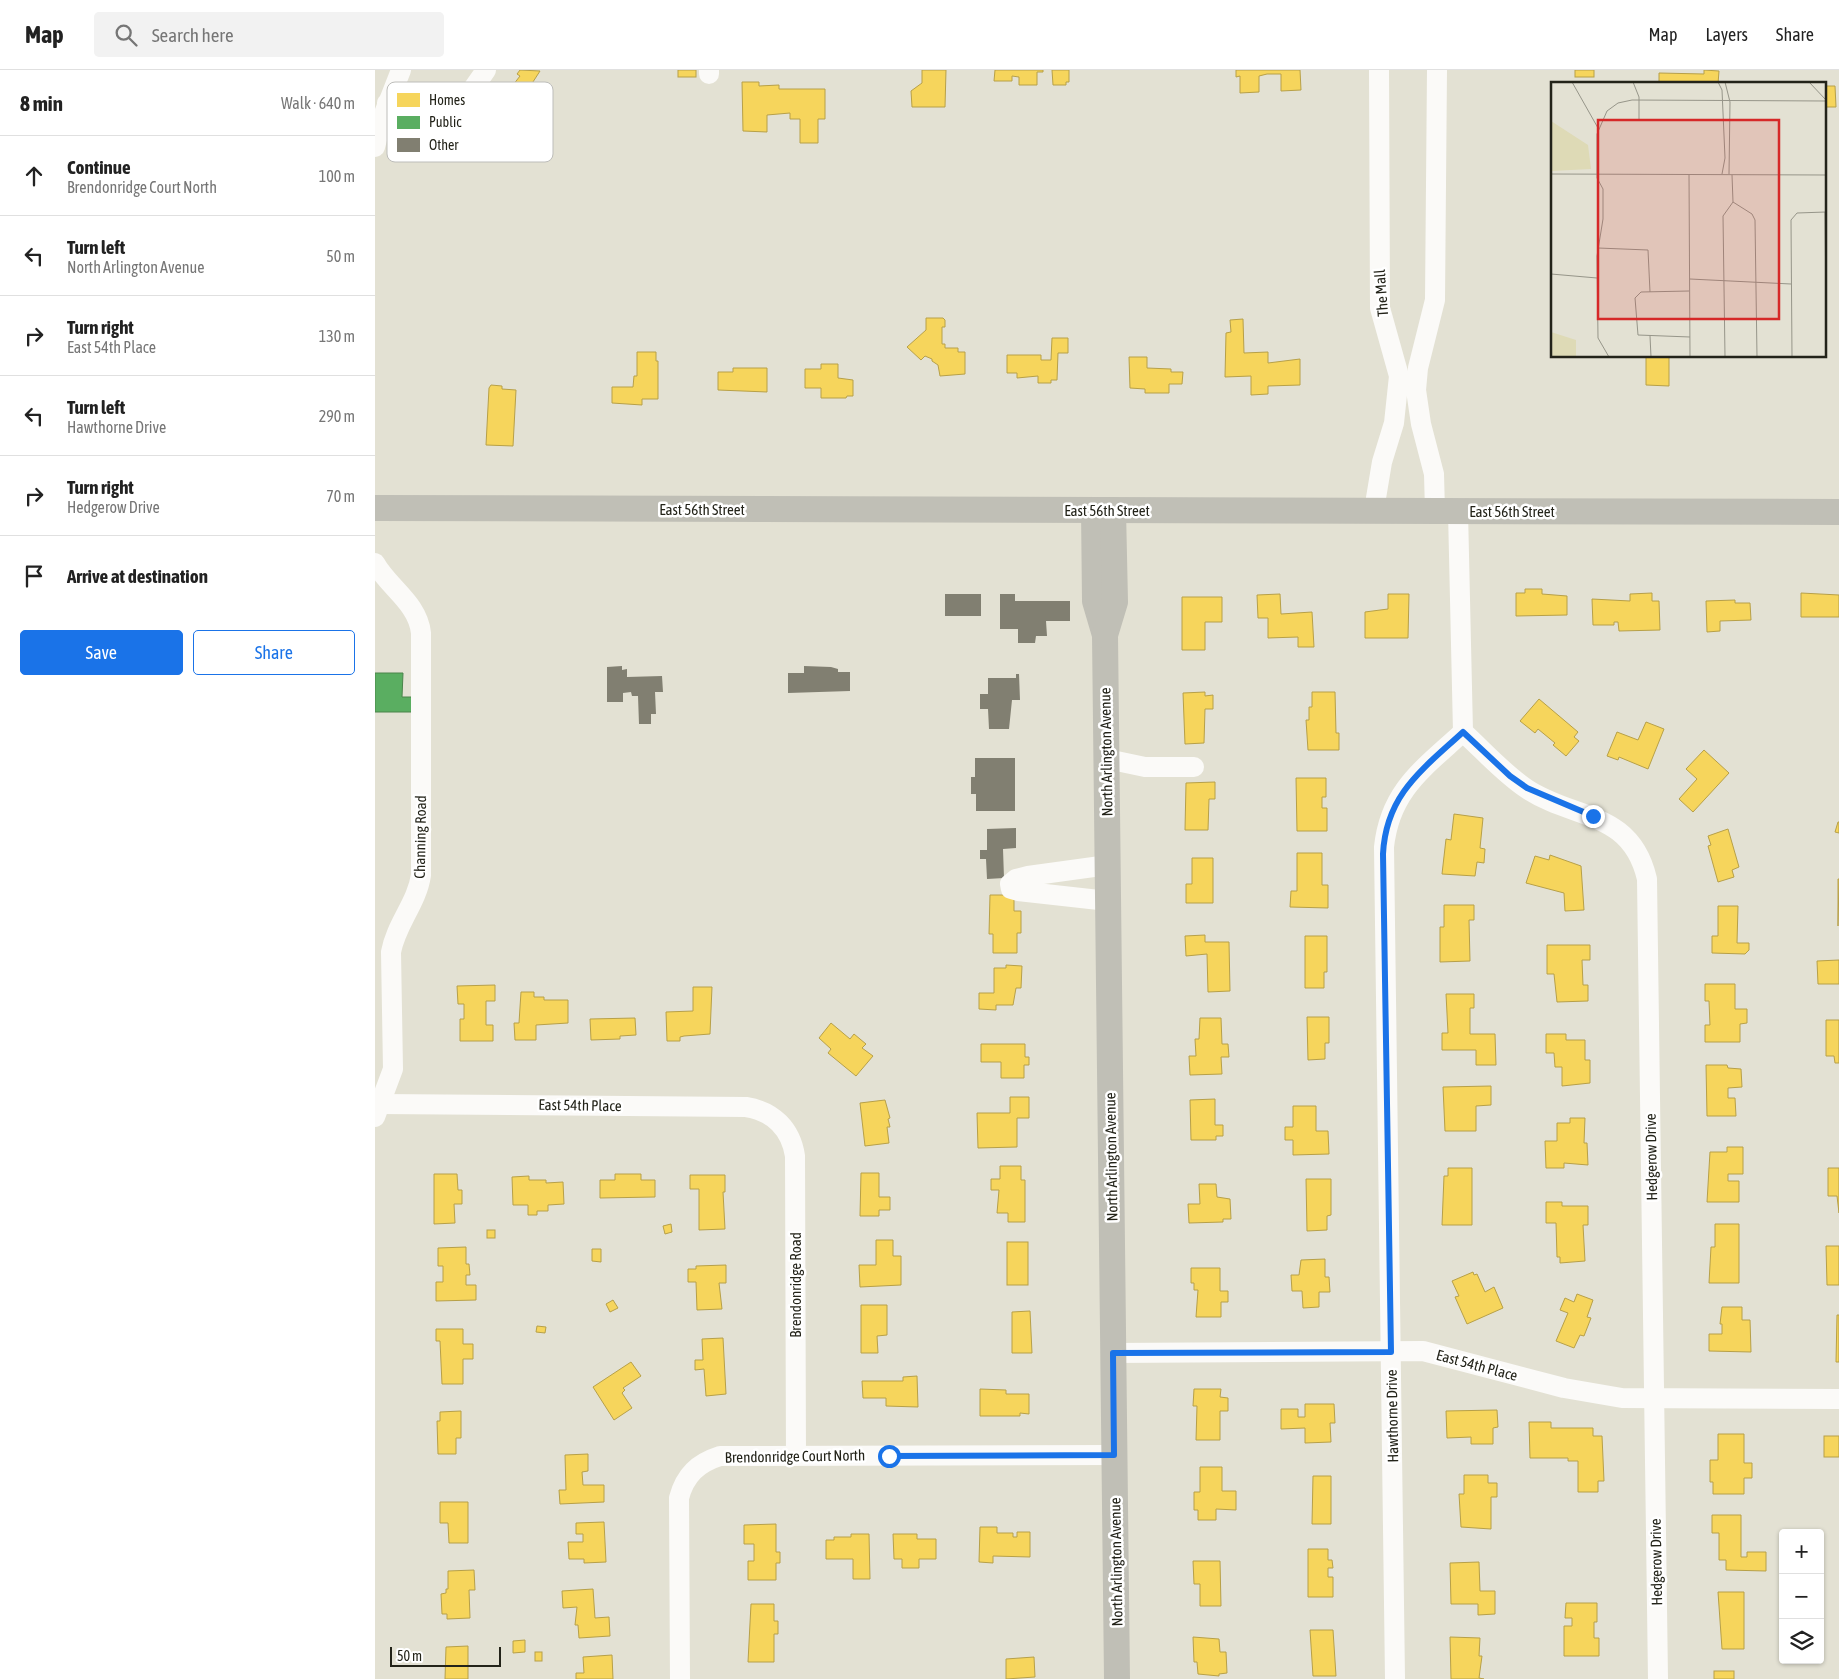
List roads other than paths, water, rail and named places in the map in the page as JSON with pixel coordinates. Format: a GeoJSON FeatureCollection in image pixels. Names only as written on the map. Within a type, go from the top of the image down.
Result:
{"type":"FeatureCollection","features":[{"type":"Feature","properties":{"kind":"main road","name":"East 56th Street"},"geometry":{"type":"LineString","coordinates":[[375,508],[1839,512]]}},
{"type":"Feature","properties":{"kind":"main road","name":"North Arlington Avenue"},"geometry":{"type":"LineString","coordinates":[[1103,510],[1115,602],[1105,635],[1117,1679]]}},
{"type":"Feature","properties":{"kind":"street"},"geometry":{"type":"LineString","coordinates":[[396,82],[401,70]]}},
{"type":"Feature","properties":{"kind":"street"},"geometry":{"type":"LineString","coordinates":[[476,82],[485,70]]}},
{"type":"Feature","properties":{"kind":"street","name":"The Mall"},"geometry":{"type":"LineString","coordinates":[[1379,70],[1379,308],[1395,360],[1407,383],[1421,424],[1434,474],[1447,511],[1463,732]]}},
{"type":"Feature","properties":{"kind":"street","name":"The Mall"},"geometry":{"type":"LineString","coordinates":[[1374,510],[1382,462],[1435,300],[1437,70]]}},
{"type":"Feature","properties":{"kind":"street"},"geometry":{"type":"LineString","coordinates":[[375,142],[387,103]]}},
{"type":"Feature","properties":{"kind":"street"},"geometry":{"type":"LineString","coordinates":[[1394,422],[1421,424]]}},
{"type":"Feature","properties":{"kind":"street","name":"Channing Road"},"geometry":{"type":"LineString","coordinates":[[375,563],[413,609],[419,620],[421,632],[421,875],[417,891],[395,937],[391,952],[393,1065],[389,1083],[378,1110]]}},
{"type":"Feature","properties":{"kind":"street","name":"Hawthorne Drive"},"geometry":{"type":"LineString","coordinates":[[1395,1679],[1385,840],[1391,813],[1404,788],[1413,777],[1463,732]]}},
{"type":"Feature","properties":{"kind":"street","name":"Hedgerow Drive"},"geometry":{"type":"LineString","coordinates":[[1463,732],[1510,776],[1527,788],[1600,818],[1618,830],[1637,852],[1645,872],[1648,893],[1658,1679]]}},
{"type":"Feature","properties":{"kind":"street"},"geometry":{"type":"LineString","coordinates":[[1107,759],[1145,767],[1194,767]]}},
{"type":"Feature","properties":{"kind":"street"},"geometry":{"type":"LineString","coordinates":[[1108,865],[1027,876],[1016,879],[1010,884],[1011,889],[1018,891],[1108,901]]}},
{"type":"Feature","properties":{"kind":"street","name":"East 54th Place"},"geometry":{"type":"LineString","coordinates":[[378,1110],[746,1107],[764,1111],[776,1119]]}},
{"type":"Feature","properties":{"kind":"street","name":"Brendonridge Road"},"geometry":{"type":"LineString","coordinates":[[776,1119],[789,1136],[795,1156],[796,1456]]}},
{"type":"Feature","properties":{"kind":"street","name":"East 54th Place"},"geometry":{"type":"LineString","coordinates":[[1113,1353],[1423,1352],[1442,1355],[1586,1393],[1622,1398],[1839,1399]]}},
{"type":"Feature","properties":{"kind":"street","name":"Brendonridge Court North"},"geometry":{"type":"LineString","coordinates":[[680,1679],[679,1505],[683,1485],[690,1472],[707,1460],[720,1456],[1114,1455]]}}]}
